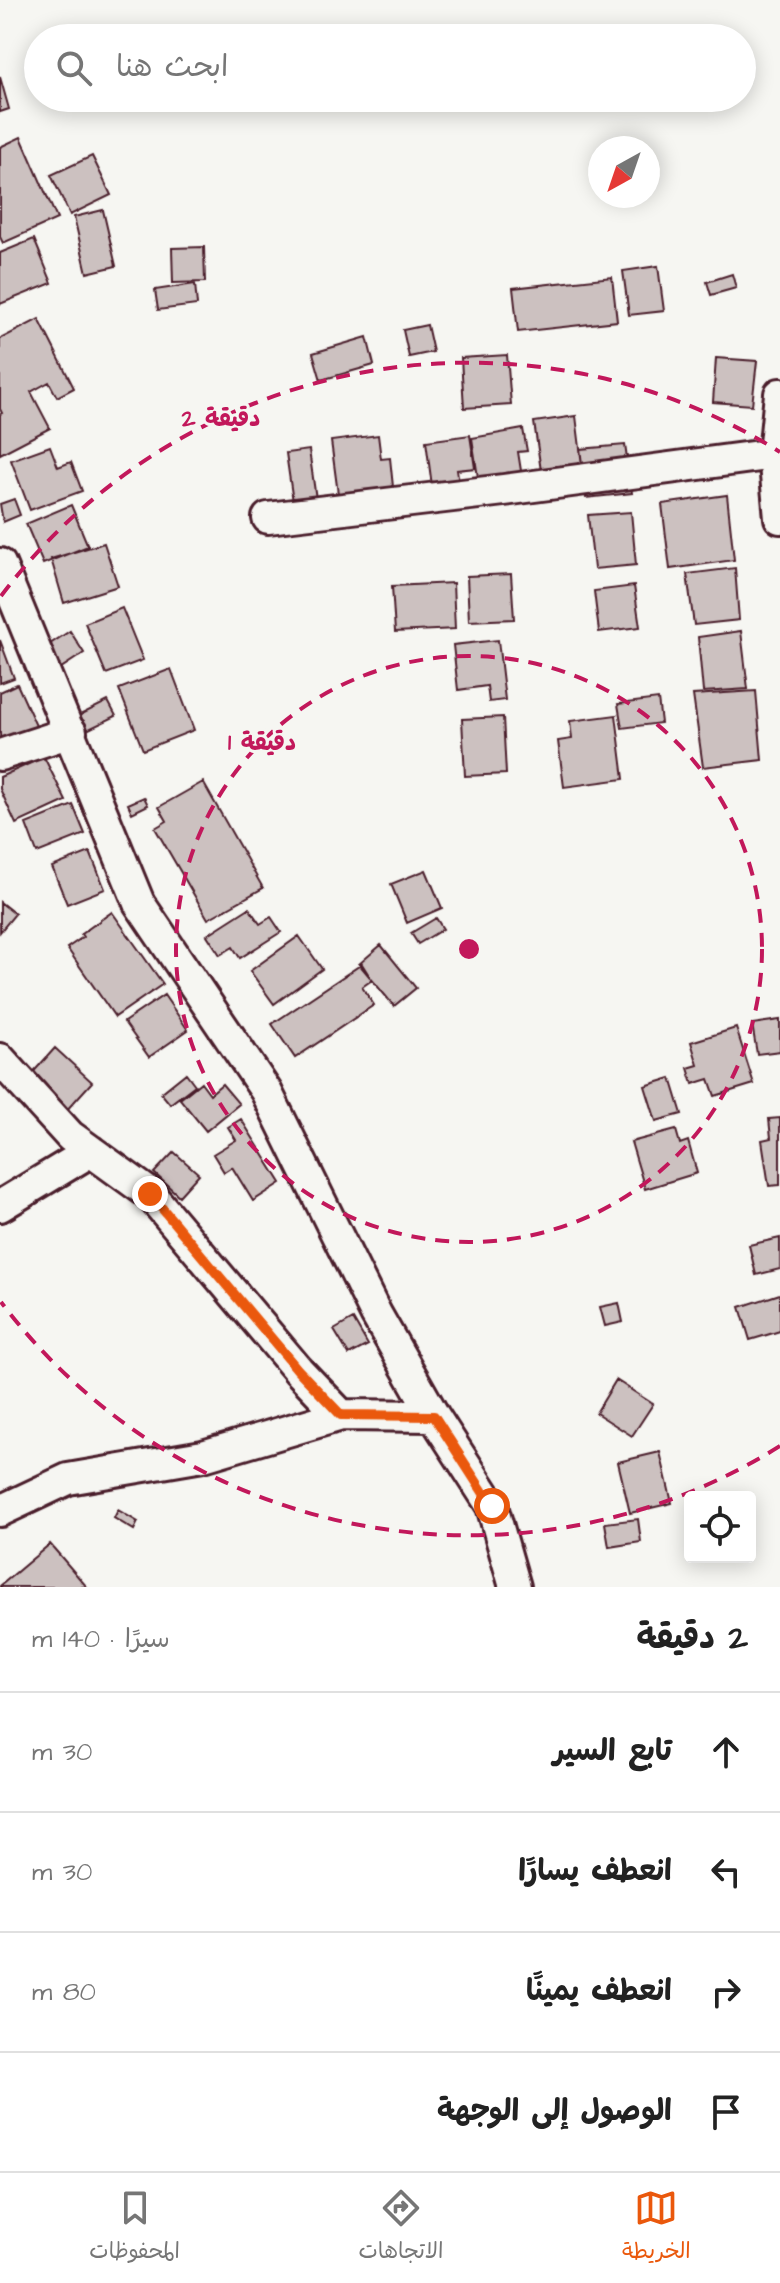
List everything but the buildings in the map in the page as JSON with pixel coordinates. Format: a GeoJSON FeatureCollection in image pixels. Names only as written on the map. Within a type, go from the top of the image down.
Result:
{"type":"FeatureCollection","features":[{"type":"Feature","properties":{"kind":"street"},"geometry":{"type":"LineString","coordinates":[[779,407],[774,454],[780,518]]}},
{"type":"Feature","properties":{"kind":"street"},"geometry":{"type":"LineString","coordinates":[[268,518],[774,454]]}},
{"type":"Feature","properties":{"kind":"street"},"geometry":{"type":"LineString","coordinates":[[0,564],[139,903],[266,1091],[376,1314],[434,1416],[492,1506],[515,1587]]}},
{"type":"Feature","properties":{"kind":"street"},"geometry":{"type":"LineString","coordinates":[[0,755],[71,732]]}},
{"type":"Feature","properties":{"kind":"street"},"geometry":{"type":"LineString","coordinates":[[0,1059],[70,1136],[150,1194],[298,1370],[341,1415]]}},
{"type":"Feature","properties":{"kind":"street"},"geometry":{"type":"LineString","coordinates":[[0,1206],[91,1151]]}},
{"type":"Feature","properties":{"kind":"street"},"geometry":{"type":"LineString","coordinates":[[0,1511],[68,1479],[203,1456],[341,1415],[434,1416]]}},
{"type":"Feature","properties":{"kind":"route"},"geometry":{"type":"LineString","coordinates":[[150,1194],[298,1370],[341,1415],[434,1416],[492,1506]]}}]}
